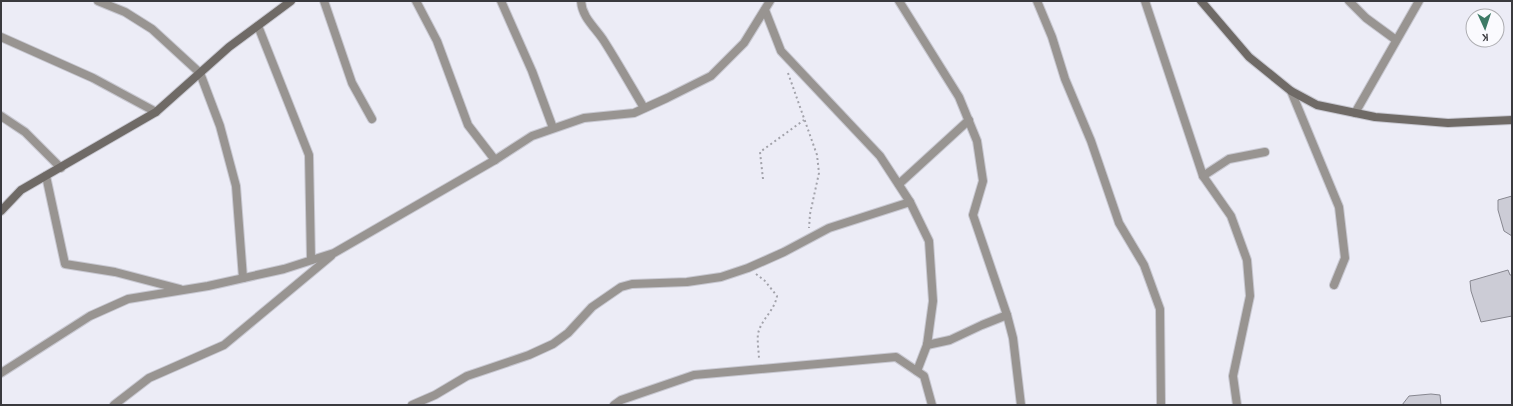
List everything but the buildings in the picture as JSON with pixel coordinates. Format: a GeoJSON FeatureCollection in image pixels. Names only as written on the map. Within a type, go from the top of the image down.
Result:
{"type":"FeatureCollection","features":[{"type":"Feature","properties":{"kind":"street"},"geometry":{"type":"LineString","coordinates":[[98,1],[124,12],[152,29],[200,73],[220,126],[236,186],[243,278]]}},
{"type":"Feature","properties":{"kind":"street"},"geometry":{"type":"LineString","coordinates":[[1,211],[22,190],[156,112],[229,47],[291,1]]}},
{"type":"Feature","properties":{"kind":"street"},"geometry":{"type":"LineString","coordinates":[[324,1],[352,83],[372,119]]}},
{"type":"Feature","properties":{"kind":"street"},"geometry":{"type":"LineString","coordinates":[[416,1],[437,41],[468,125],[495,160]]}},
{"type":"Feature","properties":{"kind":"street"},"geometry":{"type":"LineString","coordinates":[[501,1],[532,71],[553,128]]}},
{"type":"Feature","properties":{"kind":"street"},"geometry":{"type":"LineString","coordinates":[[581,1],[589,23],[603,40],[644,108]]}},
{"type":"Feature","properties":{"kind":"street"},"geometry":{"type":"LineString","coordinates":[[114,405],[149,378],[224,345],[334,253],[495,160],[532,136],[584,118],[634,113],[711,76],[744,43],[770,1]]}},
{"type":"Feature","properties":{"kind":"street"},"geometry":{"type":"LineString","coordinates":[[899,1],[959,97],[977,141],[983,181],[973,215],[1007,315],[1013,338],[1022,405]]}},
{"type":"Feature","properties":{"kind":"street"},"geometry":{"type":"LineString","coordinates":[[1037,1],[1052,37],[1065,79],[1091,141],[1119,223],[1144,265],[1160,309],[1160,405]]}},
{"type":"Feature","properties":{"kind":"street"},"geometry":{"type":"LineString","coordinates":[[1145,1],[1204,176],[1231,216],[1247,260],[1250,296],[1233,376],[1237,405]]}},
{"type":"Feature","properties":{"kind":"street"},"geometry":{"type":"LineString","coordinates":[[1201,1],[1249,57],[1291,91],[1317,105],[1375,117],[1448,123],[1512,120]]}},
{"type":"Feature","properties":{"kind":"street"},"geometry":{"type":"LineString","coordinates":[[1349,1],[1366,18],[1396,40]]}},
{"type":"Feature","properties":{"kind":"street"},"geometry":{"type":"LineString","coordinates":[[1355,113],[1419,1]]}},
{"type":"Feature","properties":{"kind":"street"},"geometry":{"type":"LineString","coordinates":[[765,10],[781,51],[880,156],[910,202],[929,241],[933,301],[927,345],[917,371]]}},
{"type":"Feature","properties":{"kind":"street"},"geometry":{"type":"LineString","coordinates":[[258,26],[309,155],[311,260]]}},
{"type":"Feature","properties":{"kind":"street"},"geometry":{"type":"LineString","coordinates":[[1,38],[92,78],[156,112]]}},
{"type":"Feature","properties":{"kind":"street"},"geometry":{"type":"LineString","coordinates":[[1291,91],[1339,207],[1345,258],[1334,285]]}},
{"type":"Feature","properties":{"kind":"street"},"geometry":{"type":"LineString","coordinates":[[1,116],[25,132],[61,168]]}},
{"type":"Feature","properties":{"kind":"street"},"geometry":{"type":"LineString","coordinates":[[899,184],[969,120]]}},
{"type":"Feature","properties":{"kind":"street"},"geometry":{"type":"LineString","coordinates":[[1204,176],[1229,159],[1265,152]]}},
{"type":"Feature","properties":{"kind":"street"},"geometry":{"type":"LineString","coordinates":[[46,176],[65,264],[116,272],[183,290]]}},
{"type":"Feature","properties":{"kind":"street"},"geometry":{"type":"LineString","coordinates":[[412,405],[435,395],[467,376],[529,355],[553,344],[568,333],[592,307],[621,287],[632,284],[706,280],[748,268],[784,252],[808,238],[853,219],[910,202]]}},
{"type":"Feature","properties":{"kind":"street"},"geometry":{"type":"LineString","coordinates":[[1,373],[90,316],[128,299],[183,290],[284,269],[334,253]]}},
{"type":"Feature","properties":{"kind":"street"},"geometry":{"type":"LineString","coordinates":[[927,345],[950,340],[1007,315]]}},
{"type":"Feature","properties":{"kind":"street"},"geometry":{"type":"LineString","coordinates":[[614,405],[621,400],[694,375],[896,357],[924,376],[932,405]]}},
{"type":"Feature","properties":{"kind":"path"},"geometry":{"type":"LineString","coordinates":[[787,71],[818,155],[819,173],[810,214],[808,238]]}},
{"type":"Feature","properties":{"kind":"path"},"geometry":{"type":"LineString","coordinates":[[763,179],[760,152],[804,120]]}},
{"type":"Feature","properties":{"kind":"path"},"geometry":{"type":"LineString","coordinates":[[748,268],[765,281],[777,296],[775,306],[763,323],[758,334],[759,369]]}}]}
